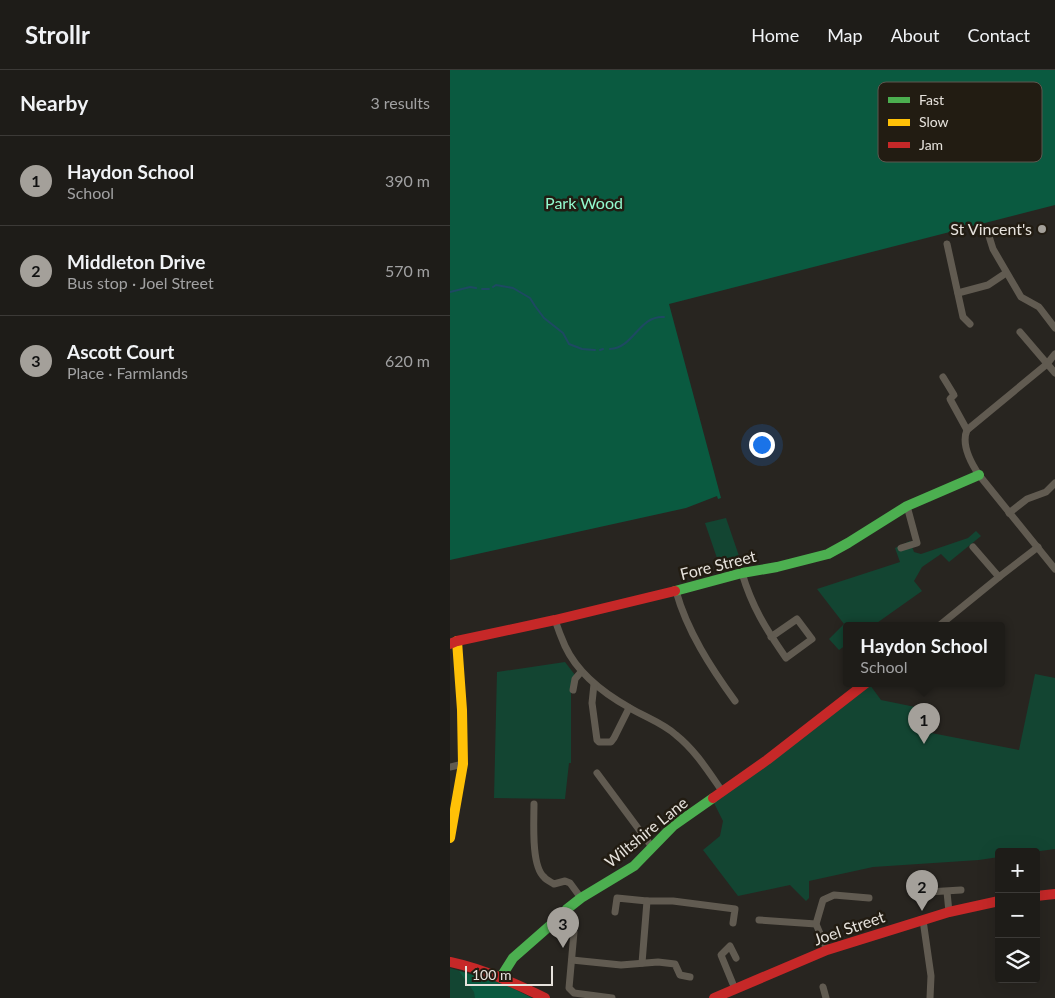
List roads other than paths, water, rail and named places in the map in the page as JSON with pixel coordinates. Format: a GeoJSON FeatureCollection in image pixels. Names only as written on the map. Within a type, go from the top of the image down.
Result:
{"type":"FeatureCollection","features":[{"type":"Feature","properties":{"kind":"street"},"geometry":{"type":"LineString","coordinates":[[988,233],[993,248],[1021,297],[1039,307],[1055,328]]}},
{"type":"Feature","properties":{"kind":"street"},"geometry":{"type":"LineString","coordinates":[[947,244],[963,317],[970,324]]}},
{"type":"Feature","properties":{"kind":"street"},"geometry":{"type":"LineString","coordinates":[[958,293],[988,285],[1006,273]]}},
{"type":"Feature","properties":{"kind":"street"},"geometry":{"type":"LineString","coordinates":[[1020,332],[1055,373]]}},
{"type":"Feature","properties":{"kind":"street"},"geometry":{"type":"LineString","coordinates":[[1055,354],[1047,364],[967,430],[964,436],[972,465],[1055,569]]}},
{"type":"Feature","properties":{"kind":"street"},"geometry":{"type":"LineString","coordinates":[[943,377],[954,395],[950,399],[967,430]]}},
{"type":"Feature","properties":{"kind":"street","name":"Fore Street"},"geometry":{"type":"LineString","coordinates":[[453,643],[828,554],[907,506],[979,475]]}},
{"type":"Feature","properties":{"kind":"street"},"geometry":{"type":"LineString","coordinates":[[1009,512],[1027,499],[1046,492],[1055,484]]}},
{"type":"Feature","properties":{"kind":"street"},"geometry":{"type":"LineString","coordinates":[[902,548],[917,543],[907,506]]}},
{"type":"Feature","properties":{"kind":"street"},"geometry":{"type":"LineString","coordinates":[[973,546],[999,577]]}},
{"type":"Feature","properties":{"kind":"street"},"geometry":{"type":"LineString","coordinates":[[944,622],[1038,547]]}},
{"type":"Feature","properties":{"kind":"street"},"geometry":{"type":"LineString","coordinates":[[742,573],[760,619],[771,637],[786,658],[812,639],[797,619],[771,637]]}},
{"type":"Feature","properties":{"kind":"street"},"geometry":{"type":"LineString","coordinates":[[676,591],[681,609],[697,641],[709,663],[735,701]]}},
{"type":"Feature","properties":{"kind":"street"},"geometry":{"type":"LineString","coordinates":[[555,620],[565,647],[581,672],[603,692],[676,734],[700,759],[722,791]]}},
{"type":"Feature","properties":{"kind":"street"},"geometry":{"type":"LineString","coordinates":[[450,838],[463,764],[462,710],[453,643]]}},
{"type":"Feature","properties":{"kind":"street"},"geometry":{"type":"LineString","coordinates":[[573,690],[575,678],[581,672]]}},
{"type":"Feature","properties":{"kind":"street"},"geometry":{"type":"LineString","coordinates":[[594,684],[592,703],[597,740],[599,742],[611,742],[629,708]]}},
{"type":"Feature","properties":{"kind":"street","name":"Wiltshire Lane"},"geometry":{"type":"LineString","coordinates":[[501,977],[513,958],[580,898],[634,866],[673,826],[767,760],[861,687]]}},
{"type":"Feature","properties":{"kind":"street"},"geometry":{"type":"LineString","coordinates":[[450,768],[463,764]]}},
{"type":"Feature","properties":{"kind":"street"},"geometry":{"type":"LineString","coordinates":[[597,773],[652,847]]}},
{"type":"Feature","properties":{"kind":"street"},"geometry":{"type":"LineString","coordinates":[[534,804],[534,840],[537,865],[543,877],[554,884],[565,881],[570,883],[580,898]]}},
{"type":"Feature","properties":{"kind":"street"},"geometry":{"type":"LineString","coordinates":[[928,892],[961,890]]}},
{"type":"Feature","properties":{"kind":"street"},"geometry":{"type":"LineString","coordinates":[[947,892],[949,912]]}},
{"type":"Feature","properties":{"kind":"street"},"geometry":{"type":"LineString","coordinates":[[1040,896],[1055,894]]}},
{"type":"Feature","properties":{"kind":"street"},"geometry":{"type":"LineString","coordinates":[[827,950],[816,924],[823,900],[834,895],[869,898]]}},
{"type":"Feature","properties":{"kind":"street"},"geometry":{"type":"LineString","coordinates":[[615,912],[617,898],[673,901],[735,909],[733,923]]}},
{"type":"Feature","properties":{"kind":"street"},"geometry":{"type":"LineString","coordinates":[[642,963],[647,901]]}},
{"type":"Feature","properties":{"kind":"street","name":"Joel Street"},"geometry":{"type":"LineString","coordinates":[[714,998],[827,950],[949,912],[995,902]]}},
{"type":"Feature","properties":{"kind":"street"},"geometry":{"type":"LineString","coordinates":[[562,915],[574,932],[570,988],[574,993],[612,998]]}},
{"type":"Feature","properties":{"kind":"street"},"geometry":{"type":"LineString","coordinates":[[759,920],[816,924]]}},
{"type":"Feature","properties":{"kind":"street"},"geometry":{"type":"LineString","coordinates":[[923,920],[931,976],[930,998]]}},
{"type":"Feature","properties":{"kind":"street"},"geometry":{"type":"LineString","coordinates":[[735,989],[721,955],[730,946],[736,958]]}},
{"type":"Feature","properties":{"kind":"street"},"geometry":{"type":"LineString","coordinates":[[572,960],[621,965],[658,962],[676,964],[680,975],[690,976]]}},
{"type":"Feature","properties":{"kind":"street"},"geometry":{"type":"LineString","coordinates":[[450,962],[470,966],[501,977],[545,998]]}},
{"type":"Feature","properties":{"kind":"street"},"geometry":{"type":"LineString","coordinates":[[823,987],[826,998]]}},
{"type":"Feature","properties":{"kind":"waterway"},"geometry":{"type":"LineString","coordinates":[[493,287],[496,285],[513,288],[530,298],[544,318],[563,333],[569,344],[582,349],[595,350]]}},
{"type":"Feature","properties":{"kind":"waterway"},"geometry":{"type":"LineString","coordinates":[[450,292],[470,287],[476,288]]}},
{"type":"Feature","properties":{"kind":"waterway"},"geometry":{"type":"LineString","coordinates":[[482,289],[489,289]]}},
{"type":"Feature","properties":{"kind":"waterway"},"geometry":{"type":"LineString","coordinates":[[610,349],[625,343],[648,321],[664,317]]}},
{"type":"Feature","properties":{"kind":"place","name":"St Vincent's"},"geometry":{"type":"Point","coordinates":[1042,229]}},
{"type":"Feature","properties":{"kind":"place","name":"Haydon School"},"geometry":{"type":"Point","coordinates":[924,744]}},
{"type":"Feature","properties":{"kind":"place","name":"Middleton Drive"},"geometry":{"type":"Point","coordinates":[922,911]}},
{"type":"Feature","properties":{"kind":"place","name":"Ascott Court"},"geometry":{"type":"Point","coordinates":[563,948]}},
{"type":"Feature","properties":{"kind":"park label","name":"Park Wood"},"geometry":{"type":"Point","coordinates":[584,203]}}]}
